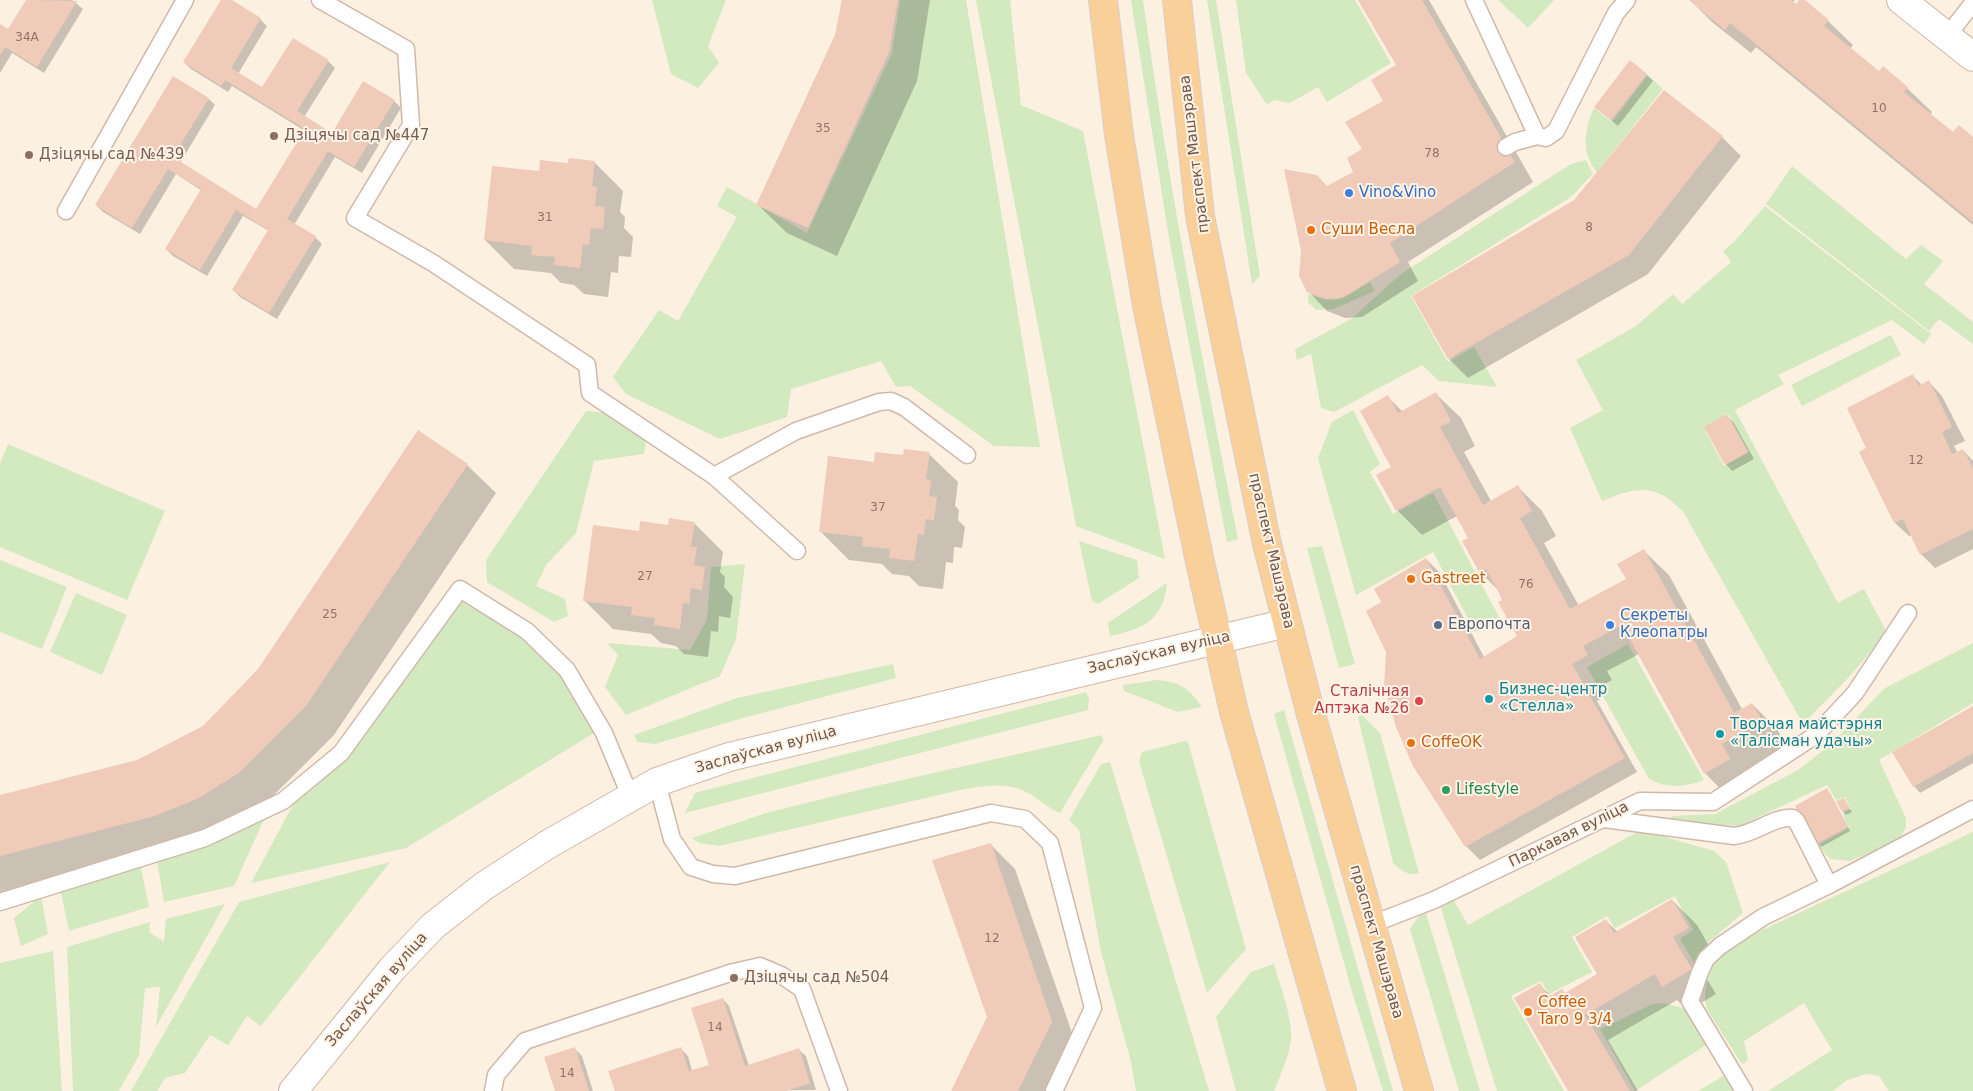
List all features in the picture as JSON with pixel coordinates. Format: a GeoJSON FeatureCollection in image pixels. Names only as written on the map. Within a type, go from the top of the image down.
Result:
{"type":"FeatureCollection","features":[{"type":"Feature","properties":{"kind":"main road"},"geometry":{"type":"LineString","coordinates":[[1103,0],[1119,135],[1147,306],[1218,640],[1234,712],[1342,1091]]}},
{"type":"Feature","properties":{"kind":"main road","name":"праспект Машэрава"},"geometry":{"type":"LineString","coordinates":[[1177,0],[1200,216],[1267,544],[1310,711],[1419,1091]]}},
{"type":"Feature","properties":{"kind":"main road"},"geometry":{"type":"LineString","coordinates":[[1901,0],[1973,57]]}},
{"type":"Feature","properties":{"kind":"main road","name":"Заслаўская вуліца"},"geometry":{"type":"LineString","coordinates":[[293,1091],[392,969],[433,926],[484,886],[547,845],[657,782],[737,755],[1287,623]]}},
{"type":"Feature","properties":{"kind":"lane"},"geometry":{"type":"LineString","coordinates":[[66,211],[185,0]]}},
{"type":"Feature","properties":{"kind":"lane"},"geometry":{"type":"LineString","coordinates":[[320,0],[406,49],[411,125],[355,218],[433,262],[587,364],[590,393],[714,476],[797,551]]}},
{"type":"Feature","properties":{"kind":"lane"},"geometry":{"type":"LineString","coordinates":[[1474,0],[1537,136]]}},
{"type":"Feature","properties":{"kind":"lane"},"geometry":{"type":"LineString","coordinates":[[1506,148],[1515,142],[1537,136],[1546,138],[1556,131],[1616,13],[1627,0]]}},
{"type":"Feature","properties":{"kind":"lane"},"geometry":{"type":"LineString","coordinates":[[1947,36],[1973,3]]}},
{"type":"Feature","properties":{"kind":"lane"},"geometry":{"type":"LineString","coordinates":[[714,476],[796,431],[891,401],[904,407],[967,455]]}},
{"type":"Feature","properties":{"kind":"lane"},"geometry":{"type":"LineString","coordinates":[[0,902],[205,838],[283,801],[341,753],[460,589],[527,631],[567,670],[604,733],[631,798]]}},
{"type":"Feature","properties":{"kind":"lane","name":"Паркавая вуліца"},"geometry":{"type":"LineString","coordinates":[[1370,925],[1434,900],[1640,801],[1713,802],[1816,735],[1855,693],[1908,613]]}},
{"type":"Feature","properties":{"kind":"lane"},"geometry":{"type":"LineString","coordinates":[[657,782],[672,839],[690,868],[713,874],[735,876],[991,813],[1025,819],[1050,843],[1093,1008],[1054,1091]]}},
{"type":"Feature","properties":{"kind":"lane"},"geometry":{"type":"LineString","coordinates":[[1744,1091],[1690,1001],[1706,959],[1720,946],[1763,917],[1829,885],[1973,809]]}},
{"type":"Feature","properties":{"kind":"lane"},"geometry":{"type":"LineString","coordinates":[[1604,819],[1734,836],[1749,834],[1780,819],[1793,818],[1797,822],[1829,885]]}},
{"type":"Feature","properties":{"kind":"lane"},"geometry":{"type":"LineString","coordinates":[[493,1091],[496,1075],[525,1041],[730,973],[760,966],[781,975],[802,989],[839,1091]]}},
{"type":"Feature","properties":{"kind":"green space"},"geometry":{"type":"Polygon","coordinates":[[[652,0],[726,0],[708,46],[719,63],[698,88],[671,74],[652,0]]]}},
{"type":"Feature","properties":{"kind":"green space"},"geometry":{"type":"Polygon","coordinates":[[[900,0],[966,0],[1040,447],[994,446],[910,386],[896,387],[881,361],[791,389],[787,417],[720,439],[626,394],[613,377],[659,310],[678,321],[737,217],[717,206],[727,187],[807,233],[892,53],[900,0]]]}},
{"type":"Feature","properties":{"kind":"green space"},"geometry":{"type":"Polygon","coordinates":[[[976,0],[1010,0],[1021,105],[1083,131],[1165,559],[1076,526],[976,0]]]}},
{"type":"Feature","properties":{"kind":"green space"},"geometry":{"type":"Polygon","coordinates":[[[1131,0],[1143,0],[1186,270],[1238,539],[1227,542],[1170,244],[1131,0]]]}},
{"type":"Feature","properties":{"kind":"green space"},"geometry":{"type":"Polygon","coordinates":[[[1207,0],[1216,0],[1260,276],[1252,284],[1207,0]]]}},
{"type":"Feature","properties":{"kind":"green space"},"geometry":{"type":"Polygon","coordinates":[[[1236,0],[1355,0],[1391,63],[1327,102],[1318,87],[1290,103],[1274,100],[1267,105],[1246,73],[1236,0]]]}},
{"type":"Feature","properties":{"kind":"green space"},"geometry":{"type":"Polygon","coordinates":[[[1498,0],[1554,0],[1528,28],[1498,0]]]}},
{"type":"Feature","properties":{"kind":"green space"},"geometry":{"type":"Polygon","coordinates":[[[1648,75],[1663,89],[1597,172],[1588,157],[1586,149],[1586,133],[1594,108],[1612,122],[1648,75]]]}},
{"type":"Feature","properties":{"kind":"green space"},"geometry":{"type":"Polygon","coordinates":[[[1586,160],[1593,174],[1571,197],[1411,296],[1448,362],[1474,347],[1497,387],[1439,381],[1422,365],[1334,412],[1321,408],[1311,354],[1297,360],[1295,349],[1351,319],[1401,274],[1571,164],[1586,160]]]}},
{"type":"Feature","properties":{"kind":"green space"},"geometry":{"type":"Polygon","coordinates":[[[1792,166],[1906,259],[1921,245],[1943,261],[1924,284],[1973,322],[1973,344],[1939,319],[1929,331],[1766,204],[1792,166]]]}},
{"type":"Feature","properties":{"kind":"green space"},"geometry":{"type":"Polygon","coordinates":[[[1765,206],[1931,334],[1924,344],[1892,320],[1778,375],[1784,384],[1735,410],[1838,603],[1864,589],[1886,631],[1883,638],[1848,678],[1803,724],[1684,513],[1665,496],[1646,490],[1626,492],[1602,501],[1570,428],[1603,410],[1576,360],[1636,326],[1673,294],[1682,304],[1731,262],[1723,251],[1734,242],[1765,206]],[[1728,414],[1704,428],[1724,466],[1749,452],[1728,414]]]}},
{"type":"Feature","properties":{"kind":"green space"},"geometry":{"type":"Polygon","coordinates":[[[1370,282],[1375,291],[1334,309],[1316,310],[1308,302],[1308,294],[1318,298],[1334,300],[1347,296],[1370,282]]]}},
{"type":"Feature","properties":{"kind":"green space"},"geometry":{"type":"Polygon","coordinates":[[[1891,335],[1901,355],[1802,406],[1791,385],[1891,335]]]}},
{"type":"Feature","properties":{"kind":"green space"},"geometry":{"type":"Polygon","coordinates":[[[1353,410],[1380,464],[1370,472],[1393,514],[1433,493],[1499,617],[1475,632],[1433,552],[1356,595],[1318,458],[1332,422],[1353,410]]]}},
{"type":"Feature","properties":{"kind":"green space"},"geometry":{"type":"Polygon","coordinates":[[[586,411],[607,413],[646,438],[644,454],[594,461],[576,533],[546,565],[536,586],[565,599],[568,616],[554,622],[487,582],[486,560],[586,411]]]}},
{"type":"Feature","properties":{"kind":"green space"},"geometry":{"type":"Polygon","coordinates":[[[8,444],[165,511],[127,600],[0,547],[0,464],[8,444]]]}},
{"type":"Feature","properties":{"kind":"green space"},"geometry":{"type":"Polygon","coordinates":[[[1079,541],[1137,560],[1139,578],[1098,604],[1092,601],[1079,541]]]}},
{"type":"Feature","properties":{"kind":"green space"},"geometry":{"type":"Polygon","coordinates":[[[1322,546],[1355,664],[1339,668],[1307,548],[1322,546]]]}},
{"type":"Feature","properties":{"kind":"green space"},"geometry":{"type":"Polygon","coordinates":[[[0,560],[67,587],[42,649],[0,632],[0,560]]]}},
{"type":"Feature","properties":{"kind":"green space"},"geometry":{"type":"Polygon","coordinates":[[[745,564],[736,639],[720,676],[626,715],[605,687],[618,655],[607,643],[690,650],[707,620],[711,567],[745,564]]]}},
{"type":"Feature","properties":{"kind":"green space"},"geometry":{"type":"Polygon","coordinates":[[[1167,583],[1165,596],[1156,615],[1141,626],[1110,636],[1108,623],[1167,583]]]}},
{"type":"Feature","properties":{"kind":"green space"},"geometry":{"type":"Polygon","coordinates":[[[76,593],[127,615],[102,675],[50,652],[76,593]]]}},
{"type":"Feature","properties":{"kind":"green space"},"geometry":{"type":"Polygon","coordinates":[[[461,597],[521,636],[559,673],[594,733],[406,848],[251,883],[295,801],[347,760],[461,597]]]}},
{"type":"Feature","properties":{"kind":"green space"},"geometry":{"type":"Polygon","coordinates":[[[1973,643],[1973,703],[1879,760],[1906,818],[1906,827],[1902,835],[1894,843],[1850,861],[1830,859],[1818,845],[1849,828],[1842,813],[1851,809],[1845,797],[1836,800],[1827,785],[1739,826],[1665,821],[1673,816],[1715,814],[1798,770],[1829,746],[1885,688],[1973,643]]]}},
{"type":"Feature","properties":{"kind":"green space"},"geometry":{"type":"Polygon","coordinates":[[[1628,644],[1704,780],[1690,784],[1669,786],[1649,779],[1587,667],[1628,644]]]}},
{"type":"Feature","properties":{"kind":"green space"},"geometry":{"type":"Polygon","coordinates":[[[893,664],[896,678],[743,718],[655,744],[637,742],[634,735],[737,698],[893,664]]]}},
{"type":"Feature","properties":{"kind":"green space"},"geometry":{"type":"Polygon","coordinates":[[[1157,680],[1172,682],[1183,687],[1193,695],[1202,707],[1178,712],[1124,691],[1123,685],[1157,680]]]}},
{"type":"Feature","properties":{"kind":"green space"},"geometry":{"type":"Polygon","coordinates":[[[1086,692],[1089,699],[1088,710],[685,813],[695,793],[1086,692]]]}},
{"type":"Feature","properties":{"kind":"green space"},"geometry":{"type":"Polygon","coordinates":[[[1284,710],[1393,1091],[1383,1091],[1353,995],[1274,714],[1284,710]]]}},
{"type":"Feature","properties":{"kind":"green space"},"geometry":{"type":"Polygon","coordinates":[[[1362,715],[1380,733],[1419,873],[1411,874],[1405,872],[1393,863],[1358,717],[1362,715]]]}},
{"type":"Feature","properties":{"kind":"green space"},"geometry":{"type":"Polygon","coordinates":[[[1102,735],[1103,741],[1060,813],[1030,794],[1013,787],[987,786],[960,790],[719,846],[699,843],[692,838],[766,813],[867,788],[1102,735]]]}},
{"type":"Feature","properties":{"kind":"green space"},"geometry":{"type":"Polygon","coordinates":[[[1185,741],[1188,742],[1246,949],[1207,993],[1139,761],[1142,752],[1185,741]]]}},
{"type":"Feature","properties":{"kind":"green space"},"geometry":{"type":"Polygon","coordinates":[[[1110,762],[1209,1091],[1136,1091],[1131,1062],[1101,952],[1079,830],[1069,820],[1101,764],[1110,762]]]}},
{"type":"Feature","properties":{"kind":"green space"},"geometry":{"type":"Polygon","coordinates":[[[265,817],[234,886],[164,902],[157,861],[215,843],[265,817]]]}},
{"type":"Feature","properties":{"kind":"green space"},"geometry":{"type":"Polygon","coordinates":[[[1641,830],[1714,851],[1726,862],[1743,913],[1710,941],[1694,963],[1680,939],[1693,930],[1675,896],[1615,928],[1607,916],[1572,937],[1592,972],[1549,994],[1541,981],[1511,996],[1564,1091],[1497,1091],[1439,902],[1452,897],[1468,925],[1641,830]]]}},
{"type":"Feature","properties":{"kind":"green space"},"geometry":{"type":"Polygon","coordinates":[[[1973,832],[1973,1091],[1889,1091],[1879,1076],[1866,1074],[1847,1080],[1833,1091],[1768,1091],[1832,1050],[1804,1003],[1744,1041],[1748,1059],[1744,1064],[1741,1063],[1707,1009],[1705,992],[1712,969],[1718,960],[1724,953],[1745,938],[1973,832]]]}},
{"type":"Feature","properties":{"kind":"green space"},"geometry":{"type":"Polygon","coordinates":[[[390,862],[261,1026],[247,1016],[228,1045],[210,1035],[185,1073],[165,1078],[157,1091],[131,1091],[239,902],[390,862]]]}},
{"type":"Feature","properties":{"kind":"green space"},"geometry":{"type":"Polygon","coordinates":[[[140,863],[149,907],[69,931],[60,888],[140,863]]]}},
{"type":"Feature","properties":{"kind":"green space"},"geometry":{"type":"Polygon","coordinates":[[[41,896],[48,934],[21,946],[14,918],[41,896]]]}},
{"type":"Feature","properties":{"kind":"green space"},"geometry":{"type":"Polygon","coordinates":[[[225,904],[156,1027],[160,987],[145,988],[139,1055],[119,1091],[73,1091],[67,947],[150,922],[149,932],[164,942],[166,919],[225,904]]]}},
{"type":"Feature","properties":{"kind":"green space"},"geometry":{"type":"Polygon","coordinates":[[[1426,913],[1480,1091],[1459,1091],[1410,929],[1418,917],[1426,913]]]}},
{"type":"Feature","properties":{"kind":"green space"},"geometry":{"type":"Polygon","coordinates":[[[53,951],[62,1091],[0,1091],[0,963],[53,951]]]}},
{"type":"Feature","properties":{"kind":"green space"},"geometry":{"type":"Polygon","coordinates":[[[1274,964],[1290,1022],[1291,1040],[1288,1053],[1274,1091],[1236,1091],[1216,1017],[1251,972],[1274,964]]]}},
{"type":"Feature","properties":{"kind":"green space"},"geometry":{"type":"Polygon","coordinates":[[[1663,1003],[1688,1009],[1705,1039],[1706,1045],[1635,1091],[1600,1029],[1653,1004],[1663,1003]]]}},
{"type":"Feature","properties":{"kind":"green space"},"geometry":{"type":"Polygon","coordinates":[[[1725,1075],[1734,1091],[1698,1091],[1725,1075]]]}},
{"type":"Feature","properties":{"kind":"building"},"geometry":{"type":"Polygon","coordinates":[[[26,0],[77,1],[37,67],[5,47],[0,55],[0,24],[8,29],[26,0]]]}},
{"type":"Feature","properties":{"kind":"building"},"geometry":{"type":"Polygon","coordinates":[[[221,0],[232,0],[261,18],[231,68],[262,87],[293,38],[329,60],[297,111],[332,133],[363,81],[395,100],[354,167],[328,151],[287,219],[316,236],[269,313],[232,290],[268,230],[236,210],[200,270],[165,249],[201,189],[168,169],[132,228],[95,205],[173,76],[209,98],[173,157],[256,209],[305,129],[225,80],[221,86],[183,62],[221,0]]]}},
{"type":"Feature","properties":{"kind":"building"},"geometry":{"type":"Polygon","coordinates":[[[842,0],[898,0],[889,52],[808,228],[756,205],[835,35],[842,0]]]}},
{"type":"Feature","properties":{"kind":"building"},"geometry":{"type":"Polygon","coordinates":[[[1358,0],[1422,0],[1515,162],[1390,243],[1400,262],[1342,298],[1325,299],[1307,292],[1299,276],[1301,251],[1284,169],[1317,175],[1327,186],[1353,172],[1347,158],[1362,149],[1345,122],[1383,101],[1371,80],[1396,65],[1358,0]]]}},
{"type":"Feature","properties":{"kind":"building"},"geometry":{"type":"Polygon","coordinates":[[[1689,0],[1791,0],[1796,4],[1799,0],[1805,0],[1829,20],[1824,26],[1879,71],[1883,66],[1908,87],[1904,92],[1953,132],[1959,125],[1973,137],[1973,222],[1730,23],[1725,30],[1689,0]]]}},
{"type":"Feature","properties":{"kind":"building"},"geometry":{"type":"Polygon","coordinates":[[[1630,60],[1647,74],[1611,120],[1594,107],[1630,60]]]}},
{"type":"Feature","properties":{"kind":"building"},"geometry":{"type":"Polygon","coordinates":[[[1664,90],[1723,136],[1629,255],[1448,359],[1412,296],[1574,200],[1664,90]]]}},
{"type":"Feature","properties":{"kind":"building"},"geometry":{"type":"Polygon","coordinates":[[[569,158],[595,161],[592,186],[597,187],[595,206],[605,207],[603,229],[591,228],[589,245],[583,244],[580,268],[554,265],[555,257],[531,255],[532,246],[484,240],[492,166],[539,171],[540,160],[568,163],[569,158]]]}},
{"type":"Feature","properties":{"kind":"building"},"geometry":{"type":"Polygon","coordinates":[[[1913,374],[1919,386],[1929,380],[1952,427],[1942,432],[1952,454],[1963,449],[1973,468],[1973,529],[1920,555],[1903,519],[1894,523],[1859,452],[1866,448],[1847,408],[1913,374]]]}},
{"type":"Feature","properties":{"kind":"building"},"geometry":{"type":"Polygon","coordinates":[[[1436,392],[1451,421],[1440,427],[1483,505],[1518,485],[1532,511],[1520,518],[1570,609],[1626,579],[1617,564],[1644,549],[1734,713],[1752,703],[1763,722],[1722,744],[1730,759],[1704,774],[1622,625],[1583,646],[1588,655],[1572,664],[1625,758],[1465,847],[1413,766],[1396,727],[1384,686],[1386,652],[1366,611],[1381,602],[1374,589],[1426,558],[1480,659],[1517,636],[1498,602],[1503,600],[1486,569],[1479,572],[1462,541],[1468,538],[1440,487],[1396,511],[1376,475],[1391,467],[1360,411],[1388,395],[1398,413],[1436,392]]]}},
{"type":"Feature","properties":{"kind":"building"},"geometry":{"type":"Polygon","coordinates":[[[1727,414],[1748,452],[1725,465],[1704,427],[1727,414]]]}},
{"type":"Feature","properties":{"kind":"building"},"geometry":{"type":"Polygon","coordinates":[[[418,430],[468,464],[306,706],[240,772],[199,798],[155,816],[0,856],[0,795],[137,760],[203,726],[258,669],[418,430]]]}},
{"type":"Feature","properties":{"kind":"building"},"geometry":{"type":"Polygon","coordinates":[[[904,449],[930,452],[926,479],[931,480],[929,496],[937,497],[934,520],[926,519],[924,535],[918,534],[914,561],[889,558],[890,549],[862,546],[863,537],[819,532],[828,456],[874,462],[875,452],[903,455],[904,449]]]}},
{"type":"Feature","properties":{"kind":"building"},"geometry":{"type":"Polygon","coordinates":[[[669,518],[695,522],[691,547],[697,547],[694,565],[705,567],[702,590],[691,588],[689,604],[683,603],[680,629],[654,625],[655,618],[631,615],[632,607],[583,601],[593,525],[639,531],[640,521],[668,525],[669,518]]]}},
{"type":"Feature","properties":{"kind":"building"},"geometry":{"type":"Polygon","coordinates":[[[1973,706],[1973,753],[1913,787],[1892,752],[1973,706]]]}},
{"type":"Feature","properties":{"kind":"building"},"geometry":{"type":"Polygon","coordinates":[[[1827,788],[1848,827],[1816,844],[1795,806],[1827,788]]]}},
{"type":"Feature","properties":{"kind":"building"},"geometry":{"type":"Polygon","coordinates":[[[1844,798],[1850,808],[1842,812],[1836,801],[1844,798]]]}},
{"type":"Feature","properties":{"kind":"building"},"geometry":{"type":"Polygon","coordinates":[[[991,843],[1052,1022],[1018,1091],[951,1091],[987,1017],[932,860],[991,843]]]}},
{"type":"Feature","properties":{"kind":"building"},"geometry":{"type":"Polygon","coordinates":[[[1672,899],[1689,928],[1673,937],[1692,969],[1662,987],[1655,974],[1585,1015],[1630,1091],[1568,1091],[1514,998],[1540,983],[1548,997],[1562,989],[1565,993],[1597,974],[1575,937],[1606,919],[1614,933],[1672,899]]]}},
{"type":"Feature","properties":{"kind":"building"},"geometry":{"type":"Polygon","coordinates":[[[723,998],[745,1066],[799,1048],[810,1083],[786,1091],[615,1091],[608,1071],[681,1047],[689,1071],[709,1065],[691,1008],[723,998]]]}},
{"type":"Feature","properties":{"kind":"building"},"geometry":{"type":"Polygon","coordinates":[[[575,1047],[589,1091],[555,1091],[544,1057],[575,1047]]]}},
{"type":"Feature","properties":{"kind":"place","name":"Дзіцячы сад №447"},"geometry":{"type":"Point","coordinates":[274,136]}},
{"type":"Feature","properties":{"kind":"place","name":"Дзіцячы сад №439"},"geometry":{"type":"Point","coordinates":[29,155]}},
{"type":"Feature","properties":{"kind":"place","name":"Vino&Vino"},"geometry":{"type":"Point","coordinates":[1349,193]}},
{"type":"Feature","properties":{"kind":"place","name":"Суши Весла"},"geometry":{"type":"Point","coordinates":[1311,230]}},
{"type":"Feature","properties":{"kind":"place","name":"Gastreet"},"geometry":{"type":"Point","coordinates":[1411,579]}},
{"type":"Feature","properties":{"kind":"place","name":"Европочта"},"geometry":{"type":"Point","coordinates":[1438,625]}},
{"type":"Feature","properties":{"kind":"place","name":"Секреты Клеопатры"},"geometry":{"type":"Point","coordinates":[1610,625]}},
{"type":"Feature","properties":{"kind":"place","name":"Бизнес-центр «Стелла»"},"geometry":{"type":"Point","coordinates":[1489,699]}},
{"type":"Feature","properties":{"kind":"place","name":"Сталічная Аптэка №26"},"geometry":{"type":"Point","coordinates":[1419,701]}},
{"type":"Feature","properties":{"kind":"place","name":"Творчая майстэрня «Талісман удачы»"},"geometry":{"type":"Point","coordinates":[1720,734]}},
{"type":"Feature","properties":{"kind":"place","name":"CoffeOK"},"geometry":{"type":"Point","coordinates":[1411,743]}},
{"type":"Feature","properties":{"kind":"place","name":"Lifestyle"},"geometry":{"type":"Point","coordinates":[1446,790]}},
{"type":"Feature","properties":{"kind":"place","name":"Дзіцячы сад №504"},"geometry":{"type":"Point","coordinates":[734,978]}},
{"type":"Feature","properties":{"kind":"place","name":"Coffee Taro 9 3/4"},"geometry":{"type":"Point","coordinates":[1528,1012]}}]}
